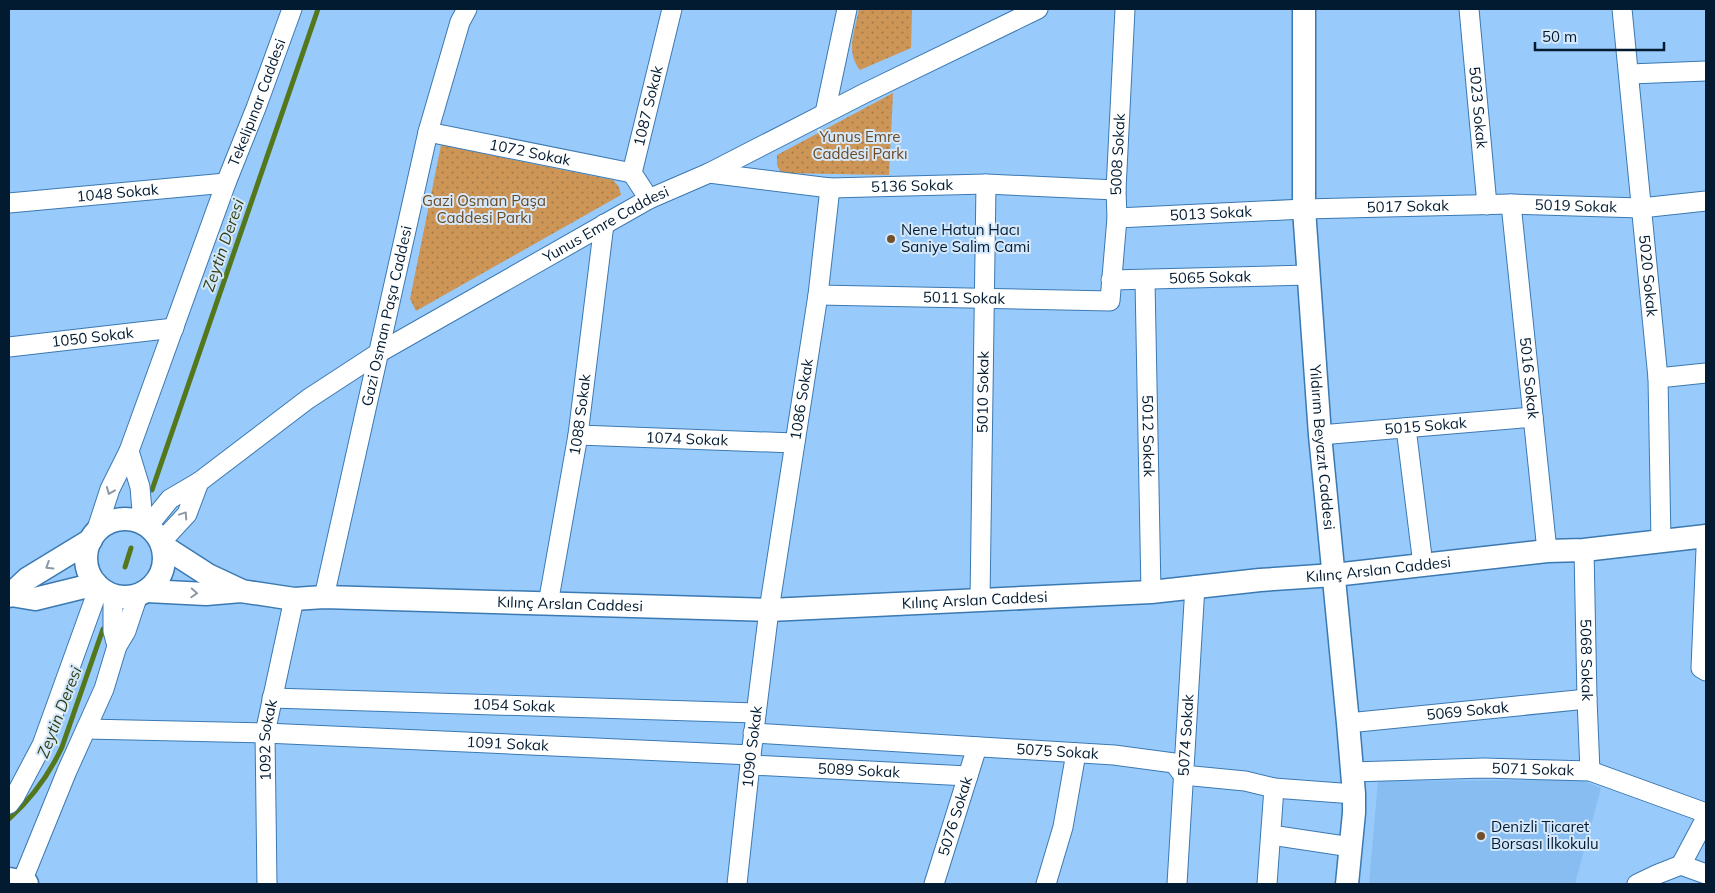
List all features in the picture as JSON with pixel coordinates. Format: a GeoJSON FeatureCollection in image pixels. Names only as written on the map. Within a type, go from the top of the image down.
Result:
{"type":"FeatureCollection","features":[{"type":"Feature","properties":{"kind":"main road"},"geometry":{"type":"LineString","coordinates":[[9,881],[25,884]]}},
{"type":"Feature","properties":{"kind":"street","name":"Tekelipınar Caddesi"},"geometry":{"type":"LineString","coordinates":[[93,536],[110,489],[129,451],[226,183],[292,9]]}},
{"type":"Feature","properties":{"kind":"street","name":"Gazi Osman Paşa Caddesi"},"geometry":{"type":"LineString","coordinates":[[324,597],[428,132],[460,22],[467,9]]}},
{"type":"Feature","properties":{"kind":"street","name":"1087 Sokak"},"geometry":{"type":"LineString","coordinates":[[632,173],[672,9]]}},
{"type":"Feature","properties":{"kind":"street"},"geometry":{"type":"LineString","coordinates":[[825,113],[847,9]]}},
{"type":"Feature","properties":{"kind":"street","name":"Yunus Emre Caddesi"},"geometry":{"type":"LineString","coordinates":[[154,534],[186,514],[198,482],[308,399],[380,352],[649,199],[709,173],[825,113],[1038,9]]}},
{"type":"Feature","properties":{"kind":"street","name":"5008 Sokak"},"geometry":{"type":"LineString","coordinates":[[1110,301],[1117,218],[1116,190],[1125,9]]}},
{"type":"Feature","properties":{"kind":"street","name":"Yıldırım Beyazıt Caddesi"},"geometry":{"type":"LineString","coordinates":[[1304,9],[1304,209],[1308,275],[1320,435],[1353,783],[1351,847],[1347,884]]}},
{"type":"Feature","properties":{"kind":"street","name":"5023 Sokak"},"geometry":{"type":"LineString","coordinates":[[1469,9],[1487,205]]}},
{"type":"Feature","properties":{"kind":"street","name":"5020 Sokak"},"geometry":{"type":"LineString","coordinates":[[1622,9],[1630,74],[1658,378],[1661,541]]}},
{"type":"Feature","properties":{"kind":"street"},"geometry":{"type":"LineString","coordinates":[[1630,74],[1706,71]]}},
{"type":"Feature","properties":{"kind":"street","name":"1072 Sokak"},"geometry":{"type":"LineString","coordinates":[[428,132],[632,173]]}},
{"type":"Feature","properties":{"kind":"street"},"geometry":{"type":"LineString","coordinates":[[632,173],[649,199]]}},
{"type":"Feature","properties":{"kind":"street","name":"5136 Sokak"},"geometry":{"type":"LineString","coordinates":[[709,173],[830,188],[986,184],[1116,190]]}},
{"type":"Feature","properties":{"kind":"street","name":"1048 Sokak"},"geometry":{"type":"LineString","coordinates":[[9,203],[226,183]]}},
{"type":"Feature","properties":{"kind":"street","name":"5010 Sokak"},"geometry":{"type":"LineString","coordinates":[[980,600],[986,184]]}},
{"type":"Feature","properties":{"kind":"street","name":"1086 Sokak"},"geometry":{"type":"LineString","coordinates":[[769,610],[818,295],[830,188]]}},
{"type":"Feature","properties":{"kind":"street","name":"5019 Sokak"},"geometry":{"type":"LineString","coordinates":[[1511,204],[1641,208],[1706,201]]}},
{"type":"Feature","properties":{"kind":"street","name":"5017 Sokak"},"geometry":{"type":"LineString","coordinates":[[1304,209],[1511,204]]}},
{"type":"Feature","properties":{"kind":"street","name":"5016 Sokak"},"geometry":{"type":"LineString","coordinates":[[1511,204],[1547,551]]}},
{"type":"Feature","properties":{"kind":"street","name":"5013 Sokak"},"geometry":{"type":"LineString","coordinates":[[1117,218],[1304,209]]}},
{"type":"Feature","properties":{"kind":"street","name":"1088 Sokak"},"geometry":{"type":"LineString","coordinates":[[548,604],[578,435],[604,224]]}},
{"type":"Feature","properties":{"kind":"street","name":"5065 Sokak"},"geometry":{"type":"LineString","coordinates":[[1112,280],[1145,281],[1308,275]]}},
{"type":"Feature","properties":{"kind":"street","name":"5012 Sokak"},"geometry":{"type":"LineString","coordinates":[[1145,281],[1151,592]]}},
{"type":"Feature","properties":{"kind":"street","name":"5011 Sokak"},"geometry":{"type":"LineString","coordinates":[[818,295],[1110,301]]}},
{"type":"Feature","properties":{"kind":"street","name":"1050 Sokak"},"geometry":{"type":"LineString","coordinates":[[9,347],[174,328]]}},
{"type":"Feature","properties":{"kind":"street"},"geometry":{"type":"LineString","coordinates":[[1658,378],[1706,373]]}},
{"type":"Feature","properties":{"kind":"street","name":"5015 Sokak"},"geometry":{"type":"LineString","coordinates":[[1320,435],[1533,417]]}},
{"type":"Feature","properties":{"kind":"street"},"geometry":{"type":"LineString","coordinates":[[1406,428],[1423,565]]}},
{"type":"Feature","properties":{"kind":"street","name":"1074 Sokak"},"geometry":{"type":"LineString","coordinates":[[578,435],[794,443]]}},
{"type":"Feature","properties":{"kind":"street"},"geometry":{"type":"LineString","coordinates":[[21,884],[67,771],[104,689],[117,646],[126,631],[142,593],[160,575],[164,566],[164,556],[154,534],[129,451]]}},
{"type":"Feature","properties":{"kind":"street"},"geometry":{"type":"LineString","coordinates":[[10,596],[27,579],[113,521],[123,519],[134,520],[154,534]]}},
{"type":"Feature","properties":{"kind":"street","name":"Kılınç Arslan Caddesi"},"geometry":{"type":"LineString","coordinates":[[154,534],[208,575],[241,591]]}},
{"type":"Feature","properties":{"kind":"street"},"geometry":{"type":"LineString","coordinates":[[93,536],[87,550],[88,570],[103,588],[117,646]]}},
{"type":"Feature","properties":{"kind":"street","name":"Kılınç Arslan Caddesi"},"geometry":{"type":"LineString","coordinates":[[142,593],[206,594],[241,591],[294,599],[324,597],[769,610],[1151,592],[1196,586],[1334,575],[1547,551],[1584,550],[1706,536]]}},
{"type":"Feature","properties":{"kind":"street"},"geometry":{"type":"LineString","coordinates":[[1706,549],[1701,668],[1706,671]]}},
{"type":"Feature","properties":{"kind":"street","name":"5068 Sokak"},"geometry":{"type":"LineString","coordinates":[[1584,550],[1590,770]]}},
{"type":"Feature","properties":{"kind":"street","name":"5074 Sokak"},"geometry":{"type":"LineString","coordinates":[[1177,884],[1196,586]]}},
{"type":"Feature","properties":{"kind":"street"},"geometry":{"type":"LineString","coordinates":[[10,596],[35,598],[103,588],[128,597],[142,593]]}},
{"type":"Feature","properties":{"kind":"street"},"geometry":{"type":"LineString","coordinates":[[9,804],[42,745],[103,588]]}},
{"type":"Feature","properties":{"kind":"street","name":"1092 Sokak"},"geometry":{"type":"LineString","coordinates":[[267,884],[265,733],[294,599]]}},
{"type":"Feature","properties":{"kind":"street","name":"1090 Sokak"},"geometry":{"type":"LineString","coordinates":[[737,884],[753,733],[769,610]]}},
{"type":"Feature","properties":{"kind":"street","name":"1054 Sokak"},"geometry":{"type":"LineString","coordinates":[[272,698],[756,713]]}},
{"type":"Feature","properties":{"kind":"street","name":"5069 Sokak"},"geometry":{"type":"LineString","coordinates":[[1348,723],[1587,699]]}},
{"type":"Feature","properties":{"kind":"street","name":"1091 Sokak"},"geometry":{"type":"LineString","coordinates":[[86,729],[265,733],[750,760]]}},
{"type":"Feature","properties":{"kind":"street","name":"5075 Sokak"},"geometry":{"type":"LineString","coordinates":[[753,733],[1114,755],[1174,763],[1183,775],[1245,781],[1274,788],[1353,783]]}},
{"type":"Feature","properties":{"kind":"street","name":"5076 Sokak"},"geometry":{"type":"LineString","coordinates":[[934,884],[977,747]]}},
{"type":"Feature","properties":{"kind":"street"},"geometry":{"type":"LineString","coordinates":[[1046,884],[1063,827],[1076,753]]}},
{"type":"Feature","properties":{"kind":"street","name":"5089 Sokak"},"geometry":{"type":"LineString","coordinates":[[750,760],[968,776]]}},
{"type":"Feature","properties":{"kind":"street","name":"5071 Sokak"},"geometry":{"type":"LineString","coordinates":[[1353,783],[1484,768],[1590,770],[1706,813]]}},
{"type":"Feature","properties":{"kind":"street"},"geometry":{"type":"LineString","coordinates":[[1267,884],[1274,788]]}},
{"type":"Feature","properties":{"kind":"street"},"geometry":{"type":"LineString","coordinates":[[1637,884],[1681,865],[1706,818]]}},
{"type":"Feature","properties":{"kind":"street"},"geometry":{"type":"LineString","coordinates":[[1271,836],[1351,847]]}},
{"type":"Feature","properties":{"kind":"street"},"geometry":{"type":"LineString","coordinates":[[1681,865],[1706,874]]}},
{"type":"Feature","properties":{"kind":"shaded area","name":"Denizli Ticaret Borsası İlkokulu"},"geometry":{"type":"Polygon","coordinates":[[[1582,780],[1601,788],[1575,884],[1369,884],[1378,781],[1582,780]]]}},
{"type":"Feature","properties":{"kind":"green space"},"geometry":{"type":"Polygon","coordinates":[[[859,9],[912,9],[911,48],[860,70],[855,63],[852,48],[859,9]]]}},
{"type":"Feature","properties":{"kind":"green space","name":"Yunus Emre Caddesi Parkı"},"geometry":{"type":"Polygon","coordinates":[[[893,93],[889,175],[781,173],[777,165],[777,155],[893,93]]]}},
{"type":"Feature","properties":{"kind":"green space","name":"Gazi Osman Paşa Caddesi Parkı"},"geometry":{"type":"Polygon","coordinates":[[[441,145],[613,180],[619,187],[621,195],[416,311],[410,299],[441,145]]]}},
{"type":"Feature","properties":{"kind":"waterway","name":"Zeytin Deresi"},"geometry":{"type":"LineString","coordinates":[[152,490],[318,9]]}},
{"type":"Feature","properties":{"kind":"waterway","name":"Zeytin Deresi"},"geometry":{"type":"LineString","coordinates":[[125,567],[131,548]]}},
{"type":"Feature","properties":{"kind":"waterway","name":"Zeytin Deresi"},"geometry":{"type":"LineString","coordinates":[[9,819],[46,777],[62,747],[103,629]]}},
{"type":"Feature","properties":{"kind":"place","name":"Nene Hatun Hacı Saniye Salim Cami"},"geometry":{"type":"Point","coordinates":[891,239]}},
{"type":"Feature","properties":{"kind":"place","name":"Denizli Ticaret Borsası İlkokulu"},"geometry":{"type":"Point","coordinates":[1481,836]}}]}
